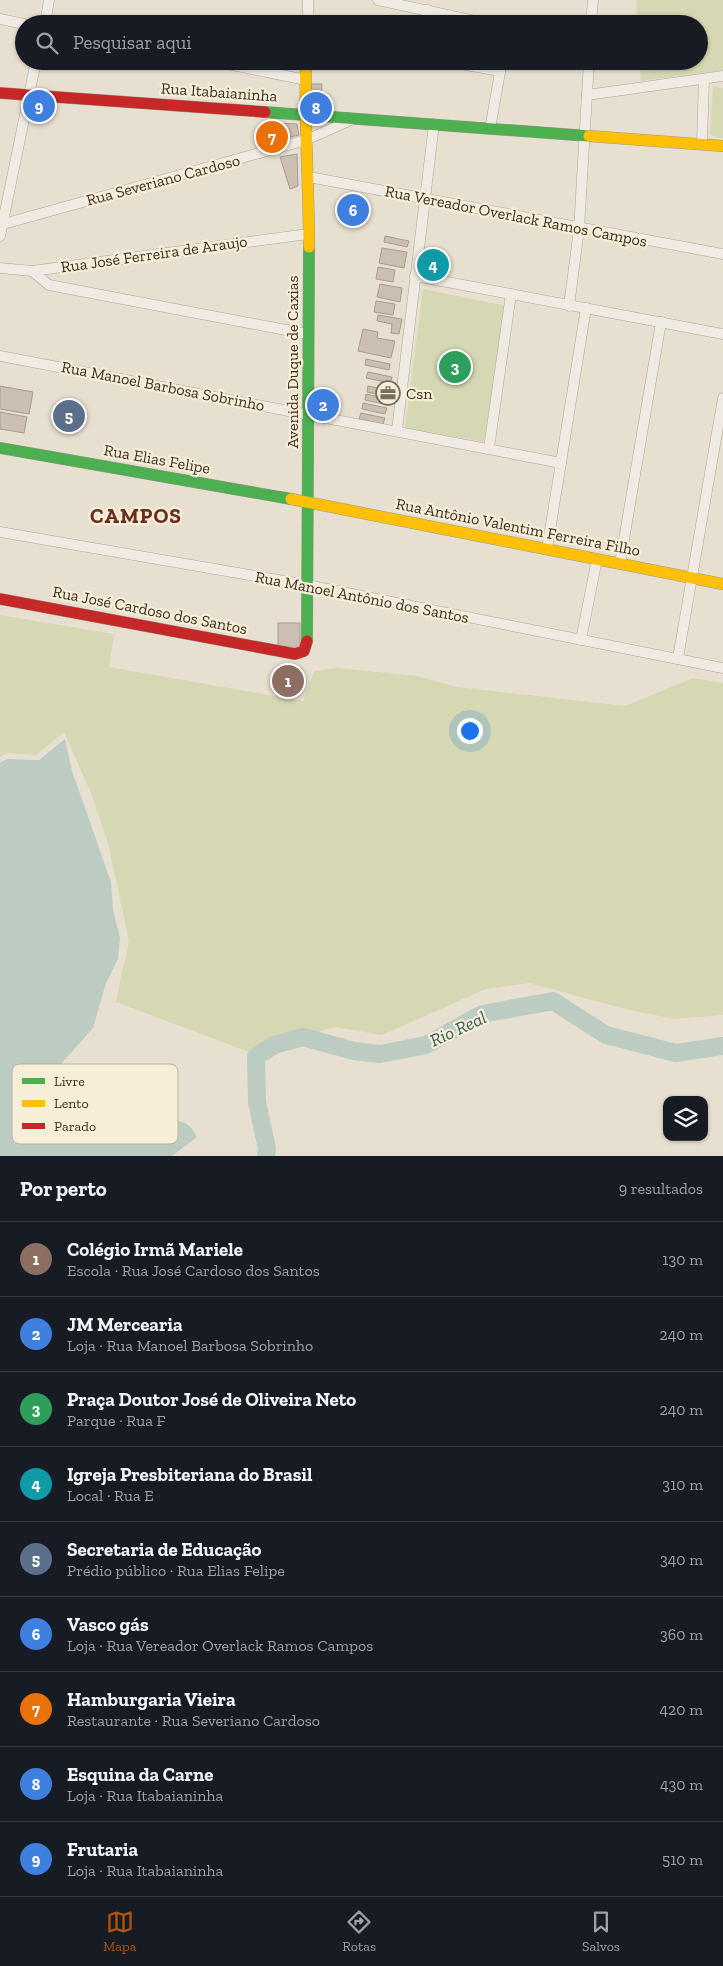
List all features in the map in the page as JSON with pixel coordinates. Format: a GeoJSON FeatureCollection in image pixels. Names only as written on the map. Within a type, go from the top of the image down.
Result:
{"type":"FeatureCollection","features":[{"type":"Feature","properties":{"kind":"street"},"geometry":{"type":"LineString","coordinates":[[46,15],[49,0]]}},
{"type":"Feature","properties":{"kind":"street"},"geometry":{"type":"LineString","coordinates":[[308,0],[308,15]]}},
{"type":"Feature","properties":{"kind":"street"},"geometry":{"type":"LineString","coordinates":[[378,0],[450,15]]}},
{"type":"Feature","properties":{"kind":"street"},"geometry":{"type":"LineString","coordinates":[[592,15],[593,0]]}},
{"type":"Feature","properties":{"kind":"street"},"geometry":{"type":"LineString","coordinates":[[427,15],[428,10]]}},
{"type":"Feature","properties":{"kind":"street"},"geometry":{"type":"LineString","coordinates":[[0,19],[15,22]]}},
{"type":"Feature","properties":{"kind":"street"},"geometry":{"type":"LineString","coordinates":[[0,236],[34,70]]}},
{"type":"Feature","properties":{"kind":"street"},"geometry":{"type":"LineString","coordinates":[[258,70],[306,80]]}},
{"type":"Feature","properties":{"kind":"street","name":"Avenida Duque de Caxias"},"geometry":{"type":"LineString","coordinates":[[295,654],[302,654],[306,648],[309,413],[307,334],[309,177],[304,114],[306,70]]}},
{"type":"Feature","properties":{"kind":"street"},"geometry":{"type":"LineString","coordinates":[[490,129],[500,70]]}},
{"type":"Feature","properties":{"kind":"street"},"geometry":{"type":"LineString","coordinates":[[569,306],[579,229],[588,70]]}},
{"type":"Feature","properties":{"kind":"street"},"geometry":{"type":"LineString","coordinates":[[587,95],[722,77]]}},
{"type":"Feature","properties":{"kind":"street"},"geometry":{"type":"LineString","coordinates":[[702,142],[704,79]]}},
{"type":"Feature","properties":{"kind":"street","name":"Rua Itabaianinha"},"geometry":{"type":"LineString","coordinates":[[0,93],[585,136],[702,142],[723,146]]}},
{"type":"Feature","properties":{"kind":"street","name":"Rua Severiano Cardoso"},"geometry":{"type":"LineString","coordinates":[[1,225],[306,140],[353,118]]}},
{"type":"Feature","properties":{"kind":"street"},"geometry":{"type":"LineString","coordinates":[[396,430],[434,124]]}},
{"type":"Feature","properties":{"kind":"street","name":"Rua Vereador Overlack Ramos Campos"},"geometry":{"type":"LineString","coordinates":[[309,177],[579,229],[723,254]]}},
{"type":"Feature","properties":{"kind":"street","name":"Rua José Ferreira de Araujo"},"geometry":{"type":"LineString","coordinates":[[0,268],[32,271],[308,234]]}},
{"type":"Feature","properties":{"kind":"street"},"geometry":{"type":"LineString","coordinates":[[32,271],[49,285],[307,334]]}},
{"type":"Feature","properties":{"kind":"street"},"geometry":{"type":"LineString","coordinates":[[415,276],[723,334]]}},
{"type":"Feature","properties":{"kind":"street"},"geometry":{"type":"LineString","coordinates":[[489,448],[511,294]]}},
{"type":"Feature","properties":{"kind":"street"},"geometry":{"type":"LineString","coordinates":[[547,549],[586,308]]}},
{"type":"Feature","properties":{"kind":"street"},"geometry":{"type":"LineString","coordinates":[[620,563],[661,322]]}},
{"type":"Feature","properties":{"kind":"street","name":"Rua Manoel Barbosa Sobrinho"},"geometry":{"type":"LineString","coordinates":[[0,356],[309,413],[561,463]]}},
{"type":"Feature","properties":{"kind":"street"},"geometry":{"type":"LineString","coordinates":[[678,658],[720,436],[723,398]]}},
{"type":"Feature","properties":{"kind":"street","name":"Rua Elias Felipe"},"geometry":{"type":"LineString","coordinates":[[0,448],[308,502]]}},
{"type":"Feature","properties":{"kind":"street","name":"Rua Antônio Valentim Ferreira Filho"},"geometry":{"type":"LineString","coordinates":[[308,502],[723,584]]}},
{"type":"Feature","properties":{"kind":"street","name":"Rua Manoel Antônio dos Santos"},"geometry":{"type":"LineString","coordinates":[[0,532],[307,585],[723,668]]}},
{"type":"Feature","properties":{"kind":"street"},"geometry":{"type":"LineString","coordinates":[[581,640],[597,559]]}},
{"type":"Feature","properties":{"kind":"street","name":"Rua José Cardoso dos Santos"},"geometry":{"type":"LineString","coordinates":[[0,599],[295,654]]}},
{"type":"Feature","properties":{"kind":"green space"},"geometry":{"type":"Polygon","coordinates":[[[636,0],[723,0],[723,70],[641,81],[640,70],[708,70],[708,15],[637,15],[636,0]]]}},
{"type":"Feature","properties":{"kind":"green space"},"geometry":{"type":"Polygon","coordinates":[[[713,86],[723,88],[723,138],[710,135],[713,86]]]}},
{"type":"Feature","properties":{"kind":"green space"},"geometry":{"type":"Polygon","coordinates":[[[423,289],[506,306],[484,442],[405,428],[423,289]]]}},
{"type":"Feature","properties":{"kind":"green space"},"geometry":{"type":"Polygon","coordinates":[[[0,615],[114,634],[109,667],[303,701],[314,671],[337,668],[416,676],[457,687],[625,706],[693,678],[723,683],[723,1015],[674,1019],[621,1008],[529,983],[486,989],[382,1035],[335,1027],[249,1052],[116,1002],[129,941],[108,843],[91,793],[64,732],[36,755],[6,753],[0,757],[0,615]]]}},
{"type":"Feature","properties":{"kind":"shaded area"},"geometry":{"type":"Polygon","coordinates":[[[65,739],[72,771],[111,882],[113,909],[120,938],[118,959],[106,983],[93,1028],[61,1064],[12,1064],[12,1144],[178,1144],[178,1121],[183,1122],[190,1126],[197,1137],[172,1156],[0,1156],[0,763],[7,759],[39,760],[65,739]]]}},
{"type":"Feature","properties":{"kind":"building"},"geometry":{"type":"Polygon","coordinates":[[[311,84],[322,84],[320,111],[311,111],[311,84]]]}},
{"type":"Feature","properties":{"kind":"building"},"geometry":{"type":"Polygon","coordinates":[[[276,123],[297,124],[299,135],[277,140],[276,123]]]}},
{"type":"Feature","properties":{"kind":"building"},"geometry":{"type":"Polygon","coordinates":[[[297,154],[298,186],[290,189],[280,157],[297,154]]]}},
{"type":"Feature","properties":{"kind":"building"},"geometry":{"type":"Polygon","coordinates":[[[385,236],[409,241],[407,247],[384,242],[385,236]]]}},
{"type":"Feature","properties":{"kind":"building"},"geometry":{"type":"Polygon","coordinates":[[[382,248],[407,252],[404,268],[379,263],[382,248]]]}},
{"type":"Feature","properties":{"kind":"building"},"geometry":{"type":"Polygon","coordinates":[[[430,256],[439,258],[436,273],[427,271],[430,256]]]}},
{"type":"Feature","properties":{"kind":"building"},"geometry":{"type":"Polygon","coordinates":[[[378,267],[395,270],[393,282],[376,279],[378,267]]]}},
{"type":"Feature","properties":{"kind":"building"},"geometry":{"type":"Polygon","coordinates":[[[380,284],[402,288],[400,302],[377,297],[380,284]]]}},
{"type":"Feature","properties":{"kind":"building"},"geometry":{"type":"Polygon","coordinates":[[[376,301],[395,304],[393,315],[374,312],[376,301]]]}},
{"type":"Feature","properties":{"kind":"building"},"geometry":{"type":"Polygon","coordinates":[[[378,315],[402,319],[399,334],[391,333],[392,324],[377,321],[378,315]]]}},
{"type":"Feature","properties":{"kind":"building"},"geometry":{"type":"Polygon","coordinates":[[[363,329],[378,332],[377,338],[395,341],[391,358],[358,351],[363,329]]]}},
{"type":"Feature","properties":{"kind":"building"},"geometry":{"type":"Polygon","coordinates":[[[366,359],[390,364],[389,370],[365,365],[366,359]]]}},
{"type":"Feature","properties":{"kind":"building"},"geometry":{"type":"Polygon","coordinates":[[[368,372],[392,377],[390,383],[366,378],[368,372]]]}},
{"type":"Feature","properties":{"kind":"building"},"geometry":{"type":"Polygon","coordinates":[[[0,386],[33,392],[29,414],[0,409],[0,386]]]}},
{"type":"Feature","properties":{"kind":"building"},"geometry":{"type":"Polygon","coordinates":[[[368,386],[392,391],[391,397],[367,392],[368,386]]]}},
{"type":"Feature","properties":{"kind":"building"},"geometry":{"type":"Polygon","coordinates":[[[366,394],[390,399],[389,405],[365,400],[366,394]]]}},
{"type":"Feature","properties":{"kind":"building"},"geometry":{"type":"Polygon","coordinates":[[[363,403],[387,408],[385,414],[362,409],[363,403]]]}},
{"type":"Feature","properties":{"kind":"building"},"geometry":{"type":"Polygon","coordinates":[[[0,412],[27,417],[24,433],[0,429],[0,412]]]}},
{"type":"Feature","properties":{"kind":"building"},"geometry":{"type":"Polygon","coordinates":[[[361,413],[385,418],[383,424],[359,419],[361,413]]]}},
{"type":"Feature","properties":{"kind":"building"},"geometry":{"type":"Polygon","coordinates":[[[278,623],[300,623],[300,653],[278,650],[278,623]]]}},
{"type":"Feature","properties":{"kind":"building"},"geometry":{"type":"Polygon","coordinates":[[[278,666],[302,669],[298,695],[275,692],[278,666]]]}},
{"type":"Feature","properties":{"kind":"waterway","name":"Rio Real"},"geometry":{"type":"LineString","coordinates":[[266,1156],[267,1149],[257,1102],[256,1057],[274,1045],[303,1037],[354,1051],[380,1054],[426,1045],[482,1014],[553,1001],[606,1035],[676,1053],[723,1046]]}},
{"type":"Feature","properties":{"kind":"traffic: fast"},"geometry":{"type":"LineString","coordinates":[[265,112],[589,136]]}},
{"type":"Feature","properties":{"kind":"traffic: fast"},"geometry":{"type":"LineString","coordinates":[[307,641],[309,247]]}},
{"type":"Feature","properties":{"kind":"traffic: fast"},"geometry":{"type":"LineString","coordinates":[[0,448],[291,499]]}},
{"type":"Feature","properties":{"kind":"traffic: slow"},"geometry":{"type":"LineString","coordinates":[[306,70],[309,247]]}},
{"type":"Feature","properties":{"kind":"traffic: slow"},"geometry":{"type":"LineString","coordinates":[[589,136],[723,146]]}},
{"type":"Feature","properties":{"kind":"traffic: slow"},"geometry":{"type":"LineString","coordinates":[[291,499],[723,584]]}},
{"type":"Feature","properties":{"kind":"traffic: jam"},"geometry":{"type":"LineString","coordinates":[[0,93],[265,112]]}},
{"type":"Feature","properties":{"kind":"traffic: jam"},"geometry":{"type":"LineString","coordinates":[[0,599],[295,654],[304,651],[307,641]]}},
{"type":"Feature","properties":{"kind":"place","name":"Frutaria"},"geometry":{"type":"Point","coordinates":[39,106]}},
{"type":"Feature","properties":{"kind":"place","name":"Esquina da Carne"},"geometry":{"type":"Point","coordinates":[316,108]}},
{"type":"Feature","properties":{"kind":"place","name":"Hamburgaria Vieira"},"geometry":{"type":"Point","coordinates":[272,137]}},
{"type":"Feature","properties":{"kind":"place","name":"Vasco gás"},"geometry":{"type":"Point","coordinates":[353,210]}},
{"type":"Feature","properties":{"kind":"place","name":"Igreja Presbiteriana do Brasil"},"geometry":{"type":"Point","coordinates":[433,265]}},
{"type":"Feature","properties":{"kind":"place","name":"Praça Doutor José de Oliveira Neto"},"geometry":{"type":"Point","coordinates":[455,367]}},
{"type":"Feature","properties":{"kind":"place","name":"Csn"},"geometry":{"type":"Point","coordinates":[388,393]}},
{"type":"Feature","properties":{"kind":"place","name":"JM Mercearia"},"geometry":{"type":"Point","coordinates":[323,405]}},
{"type":"Feature","properties":{"kind":"place","name":"Secretaria de Educação"},"geometry":{"type":"Point","coordinates":[69,416]}},
{"type":"Feature","properties":{"kind":"place","name":"Colégio Irmã Mariele"},"geometry":{"type":"Point","coordinates":[288,681]}},
{"type":"Feature","properties":{"kind":"district","name":"CAMPOS"},"geometry":{"type":"Point","coordinates":[136,515]}}]}
